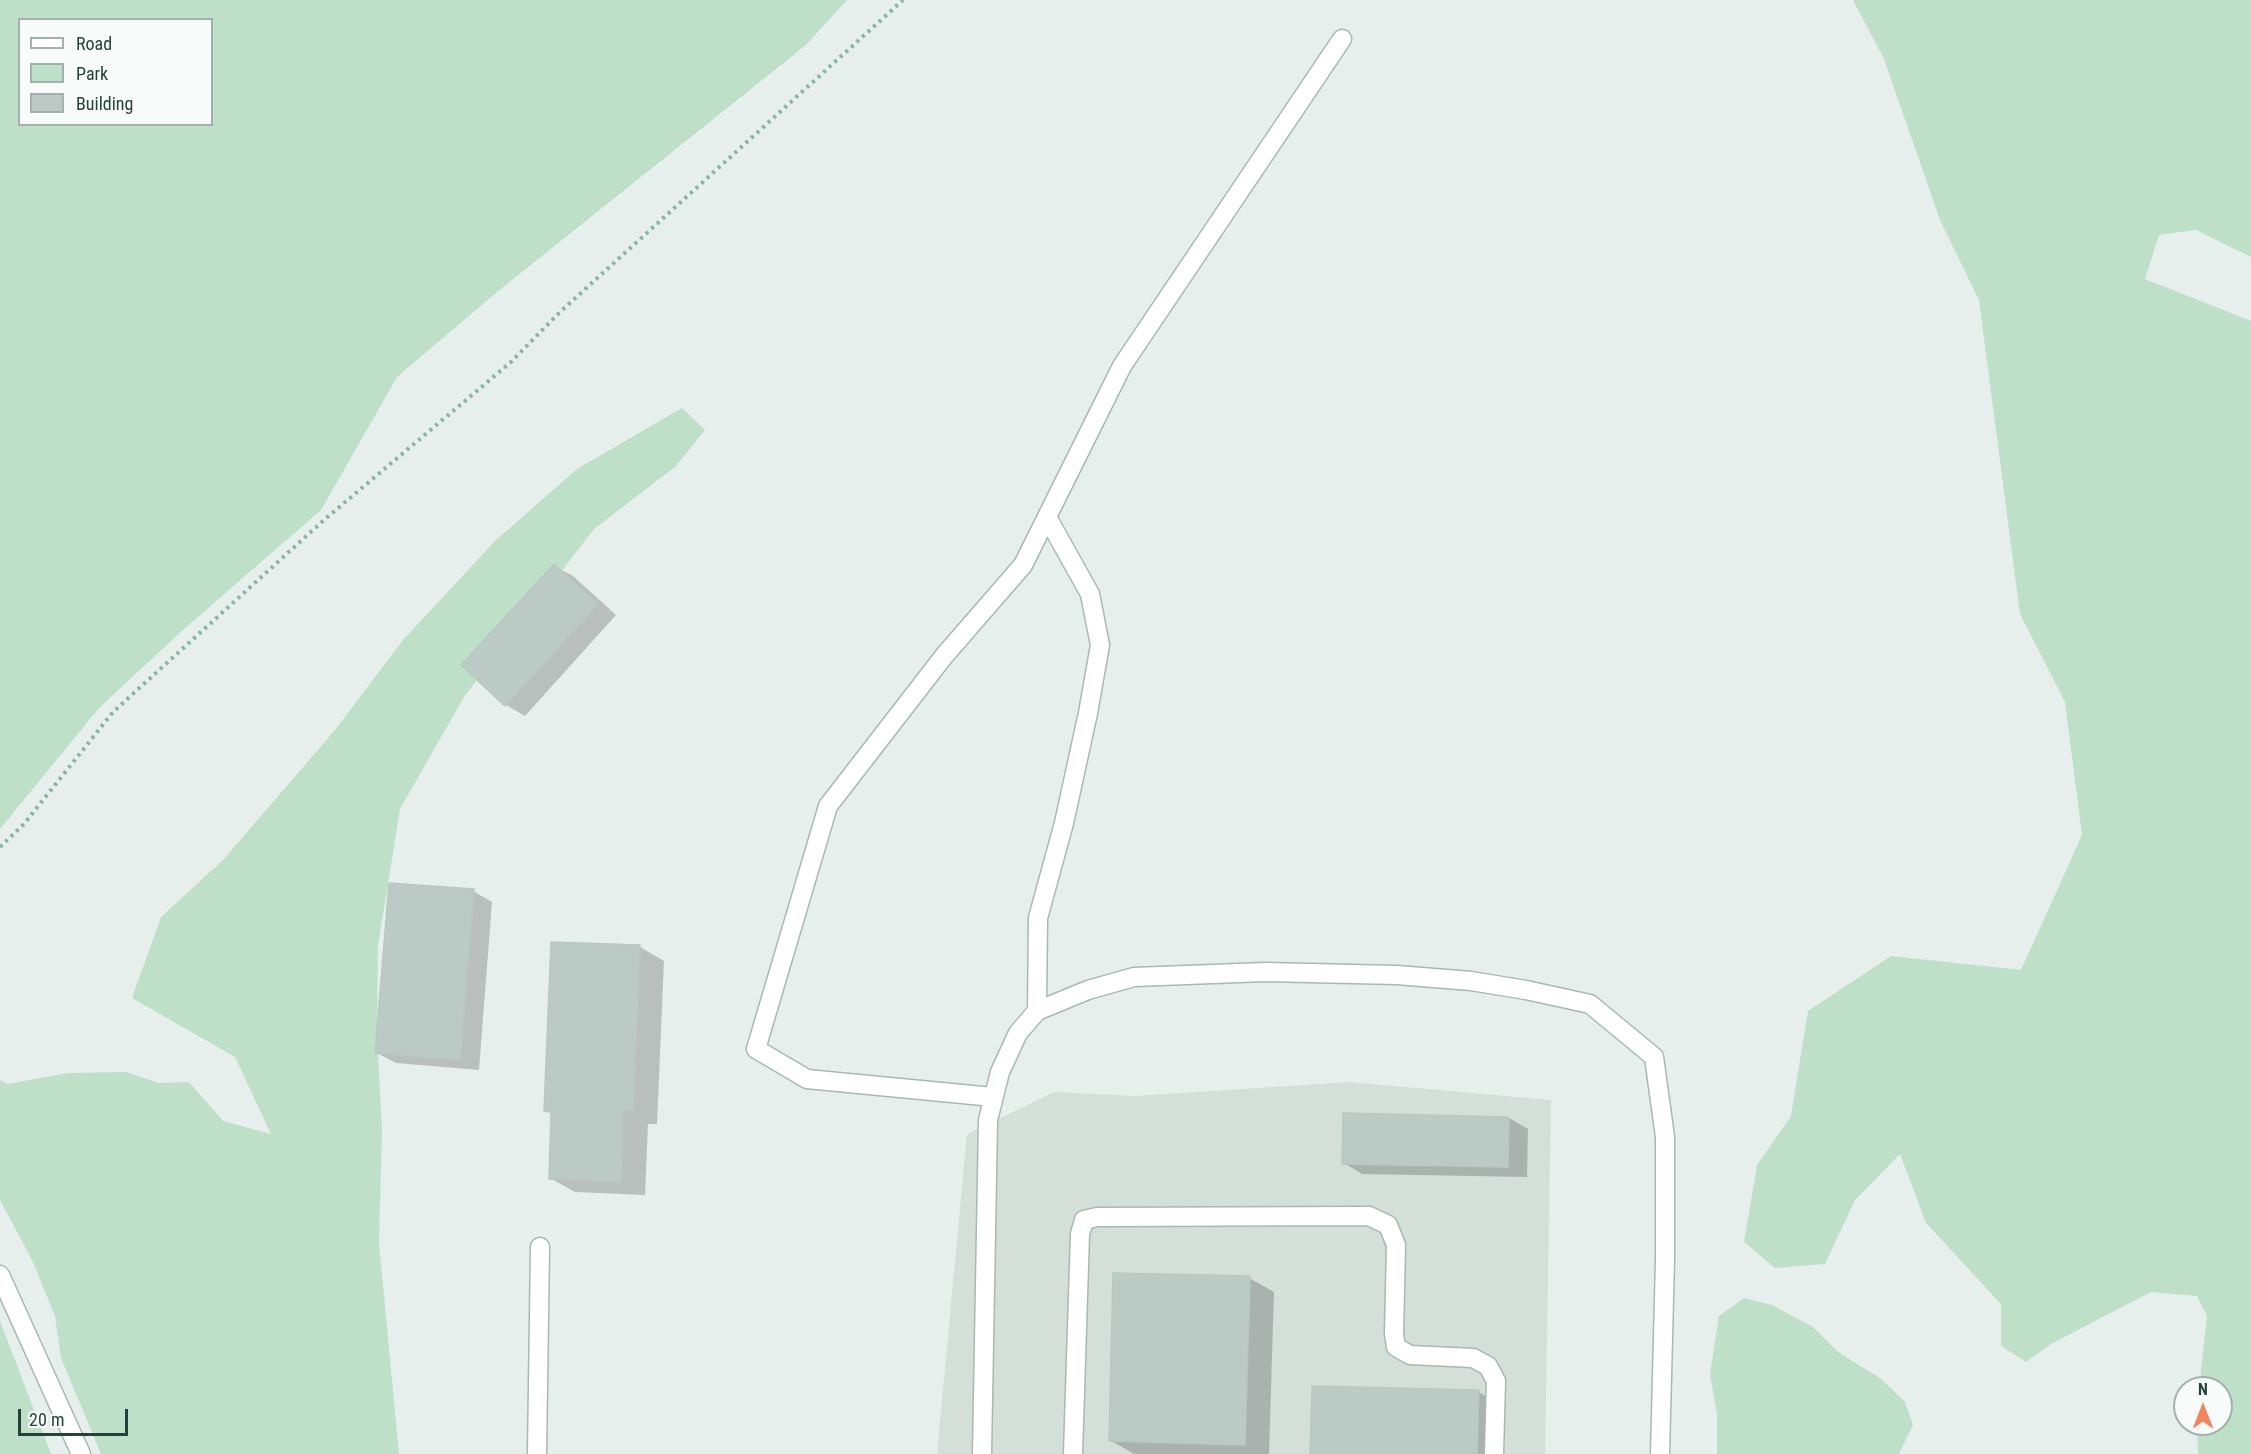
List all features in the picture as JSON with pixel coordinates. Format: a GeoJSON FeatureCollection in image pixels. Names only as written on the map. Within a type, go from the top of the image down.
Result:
{"type":"FeatureCollection","features":[{"type":"Feature","properties":{"kind":"street"},"geometry":{"type":"LineString","coordinates":[[993,1097],[807,1080],[756,1048],[828,806],[944,656],[1023,565],[1122,366],[1342,39]]}},
{"type":"Feature","properties":{"kind":"street"},"geometry":{"type":"LineString","coordinates":[[1038,1011],[1038,918],[1064,823],[1100,645],[1090,594],[1047,517]]}},
{"type":"Feature","properties":{"kind":"street"},"geometry":{"type":"LineString","coordinates":[[982,1454],[988,1120],[1000,1072],[1018,1033],[1038,1011],[1088,990],[1134,977],[1265,972],[1397,975],[1471,981],[1526,990],[1590,1004],[1654,1057],[1665,1137],[1665,1260],[1660,1454]]}},
{"type":"Feature","properties":{"kind":"street"},"geometry":{"type":"LineString","coordinates":[[1073,1454],[1080,1234],[1084,1220],[1097,1217],[1310,1216],[1369,1216],[1388,1225],[1396,1245],[1394,1334],[1396,1347],[1410,1355],[1473,1358],[1488,1366],[1496,1381],[1494,1454]]}},
{"type":"Feature","properties":{"kind":"street"},"geometry":{"type":"LineString","coordinates":[[537,1454],[540,1246]]}},
{"type":"Feature","properties":{"kind":"street"},"geometry":{"type":"LineString","coordinates":[[0,1275],[81,1454]]}},
{"type":"Feature","properties":{"kind":"path"},"geometry":{"type":"LineString","coordinates":[[0,847],[24,824],[113,712],[324,520],[511,362],[569,304],[903,0]]}},
{"type":"Feature","properties":{"kind":"shaded area"},"geometry":{"type":"Polygon","coordinates":[[[1349,1082],[1551,1100],[1545,1454],[937,1454],[967,1134],[1054,1092],[1136,1096],[1349,1082]]]}},
{"type":"Feature","properties":{"kind":"green space"},"geometry":{"type":"Polygon","coordinates":[[[0,0],[847,0],[806,45],[497,292],[397,377],[321,510],[184,629],[99,708],[0,829],[0,0]]]}},
{"type":"Feature","properties":{"kind":"green space"},"geometry":{"type":"Polygon","coordinates":[[[1853,0],[2251,0],[2251,257],[2196,230],[2159,235],[2145,279],[2251,321],[2251,1454],[2198,1454],[2197,1436],[2233,1436],[2233,1376],[2200,1376],[2207,1316],[2197,1296],[2151,1292],[2051,1344],[2026,1362],[2001,1346],[2001,1304],[1926,1223],[1900,1154],[1855,1200],[1825,1264],[1775,1268],[1744,1242],[1757,1165],[1791,1116],[1808,1011],[1891,956],[2021,970],[2082,835],[2065,702],[2020,614],[1979,300],[1940,220],[1884,59],[1853,0]]]}},
{"type":"Feature","properties":{"kind":"green space"},"geometry":{"type":"Polygon","coordinates":[[[682,408],[705,430],[675,467],[594,529],[464,697],[400,809],[378,946],[377,1033],[382,1131],[379,1243],[399,1454],[101,1454],[61,1358],[55,1316],[32,1260],[0,1200],[0,1080],[7,1084],[68,1073],[126,1072],[158,1083],[189,1082],[223,1121],[271,1134],[235,1057],[132,998],[161,917],[223,860],[335,730],[403,640],[495,541],[577,469],[682,408]]]}},
{"type":"Feature","properties":{"kind":"green space"},"geometry":{"type":"Polygon","coordinates":[[[1744,1298],[1772,1305],[1813,1327],[1838,1352],[1880,1378],[1905,1402],[1913,1425],[1899,1454],[1717,1454],[1717,1415],[1710,1374],[1719,1316],[1744,1298]]]}},
{"type":"Feature","properties":{"kind":"green space"},"geometry":{"type":"Polygon","coordinates":[[[0,1321],[51,1454],[0,1454],[0,1321]]]}},
{"type":"Feature","properties":{"kind":"building"},"geometry":{"type":"Polygon","coordinates":[[[554,564],[598,604],[505,706],[461,665],[554,564]]]}},
{"type":"Feature","properties":{"kind":"building"},"geometry":{"type":"Polygon","coordinates":[[[389,883],[474,889],[460,1060],[375,1053],[389,883]]]}},
{"type":"Feature","properties":{"kind":"building"},"geometry":{"type":"Polygon","coordinates":[[[551,942],[640,945],[633,1111],[623,1110],[621,1182],[549,1179],[551,1112],[544,1111],[551,942]]]}},
{"type":"Feature","properties":{"kind":"building"},"geometry":{"type":"Polygon","coordinates":[[[1343,1113],[1509,1117],[1508,1167],[1342,1164],[1343,1113]]]}},
{"type":"Feature","properties":{"kind":"building"},"geometry":{"type":"Polygon","coordinates":[[[1113,1273],[1250,1276],[1245,1445],[1109,1441],[1113,1273]]]}},
{"type":"Feature","properties":{"kind":"building"},"geometry":{"type":"Polygon","coordinates":[[[1312,1386],[1479,1390],[1477,1454],[1310,1454],[1312,1386]]]}}]}
